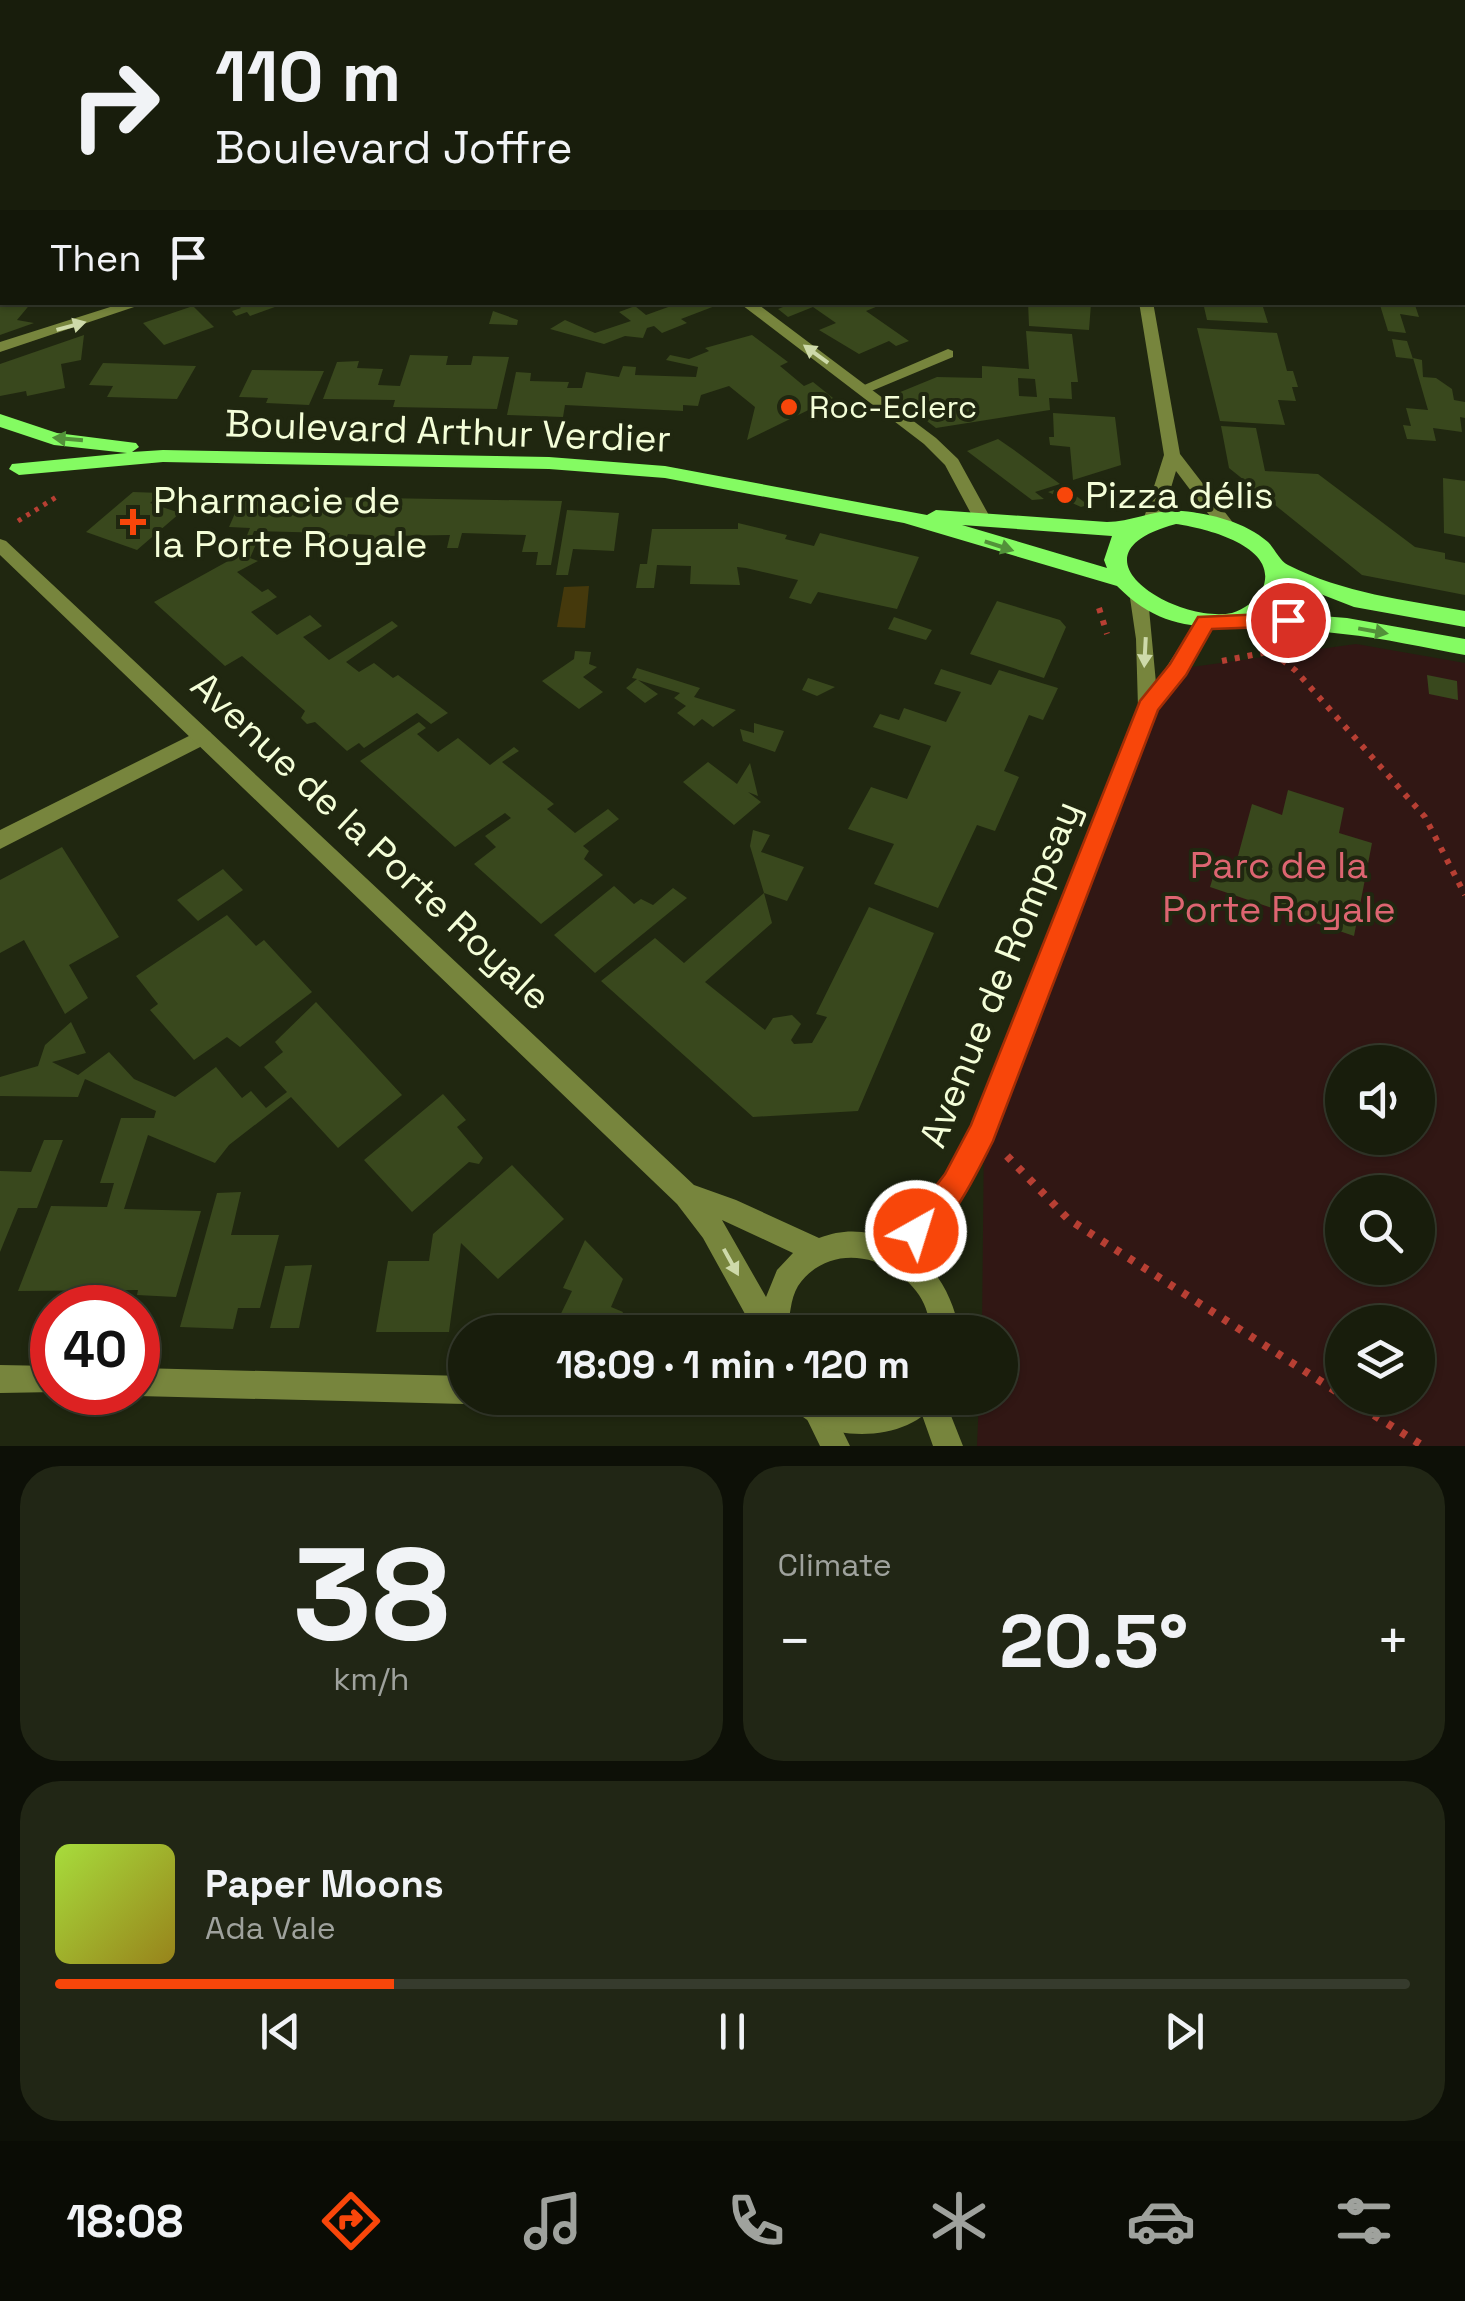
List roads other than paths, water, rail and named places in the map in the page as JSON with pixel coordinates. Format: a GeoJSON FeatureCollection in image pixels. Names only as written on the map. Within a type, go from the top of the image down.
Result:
{"type":"FeatureCollection","features":[{"type":"Feature","properties":{"kind":"main road","name":"Boulevard Arthur Verdier"},"geometry":{"type":"LineString","coordinates":[[0,420],[54,439],[112,443],[163,456]]}},
{"type":"Feature","properties":{"kind":"main road"},"geometry":{"type":"LineString","coordinates":[[0,482],[20,469],[29,455],[31,442],[25,430]]}},
{"type":"Feature","properties":{"kind":"main road","name":"Boulevard Arthur Verdier"},"geometry":{"type":"LineString","coordinates":[[20,469],[163,456],[549,464],[665,472],[906,516],[1122,580]]}},
{"type":"Feature","properties":{"kind":"main road","name":"Boulevard Arthur Verdier"},"geometry":{"type":"LineString","coordinates":[[906,516],[982,518],[1052,529],[1142,525]]}},
{"type":"Feature","properties":{"kind":"main road"},"geometry":{"type":"LineString","coordinates":[[1236,620],[1260,610],[1271,598],[1274,568],[1268,555],[1228,528],[1189,519],[1142,525],[1116,551],[1116,566],[1122,580],[1139,598],[1170,614],[1206,622],[1347,626],[1465,647]]}},
{"type":"Feature","properties":{"kind":"main road"},"geometry":{"type":"LineString","coordinates":[[1274,568],[1354,599],[1465,619]]}},
{"type":"Feature","properties":{"kind":"street"},"geometry":{"type":"LineString","coordinates":[[0,347],[133,305]]}},
{"type":"Feature","properties":{"kind":"street"},"geometry":{"type":"LineString","coordinates":[[750,305],[930,441],[952,463],[982,518]]}},
{"type":"Feature","properties":{"kind":"street"},"geometry":{"type":"LineString","coordinates":[[1147,305],[1172,456],[1228,528]]}},
{"type":"Feature","properties":{"kind":"street"},"geometry":{"type":"LineString","coordinates":[[863,389],[948,354]]}},
{"type":"Feature","properties":{"kind":"street"},"geometry":{"type":"LineString","coordinates":[[1142,525],[1172,456]]}},
{"type":"Feature","properties":{"kind":"street","name":"Avenue de la Porte Royale"},"geometry":{"type":"LineString","coordinates":[[0,545],[686,1195],[712,1229],[762,1315]]}},
{"type":"Feature","properties":{"kind":"street","name":"Avenue de Rompsay"},"geometry":{"type":"LineString","coordinates":[[1139,598],[1147,631],[1144,662],[1148,707]]}},
{"type":"Feature","properties":{"kind":"street","name":"Avenue de Rompsay"},"geometry":{"type":"LineString","coordinates":[[897,1254],[955,1184],[982,1131],[1148,707],[1178,669],[1206,622]]}},
{"type":"Feature","properties":{"kind":"street"},"geometry":{"type":"LineString","coordinates":[[0,840],[203,737]]}},
{"type":"Feature","properties":{"kind":"street","name":"Avenue de la Porte Royale"},"geometry":{"type":"LineString","coordinates":[[686,1195],[727,1209],[818,1251]]}},
{"type":"Feature","properties":{"kind":"street"},"geometry":{"type":"LineString","coordinates":[[777,1315],[788,1276],[818,1251],[854,1242],[897,1254],[918,1271],[935,1293],[941,1315]]}},
{"type":"Feature","properties":{"kind":"street"},"geometry":{"type":"LineString","coordinates":[[0,1379],[30,1380]]}},
{"type":"Feature","properties":{"kind":"street"},"geometry":{"type":"LineString","coordinates":[[160,1383],[448,1390]]}},
{"type":"Feature","properties":{"kind":"street"},"geometry":{"type":"LineString","coordinates":[[816,1415],[834,1446]]}},
{"type":"Feature","properties":{"kind":"street"},"geometry":{"type":"LineString","coordinates":[[836,1415],[858,1424],[901,1415]]}},
{"type":"Feature","properties":{"kind":"street"},"geometry":{"type":"LineString","coordinates":[[934,1415],[948,1446]]}},
{"type":"Feature","properties":{"kind":"place","name":"Roc-Eclerc"},"geometry":{"type":"Point","coordinates":[789,407]}},
{"type":"Feature","properties":{"kind":"place","name":"Pizza délis"},"geometry":{"type":"Point","coordinates":[1065,495]}},
{"type":"Feature","properties":{"kind":"place","name":"Pharmacie de la Porte Royale"},"geometry":{"type":"Point","coordinates":[133,522]}},
{"type":"Feature","properties":{"kind":"park label","name":"Parc de la Porte Royale"},"geometry":{"type":"Point","coordinates":[1279,887]}}]}
